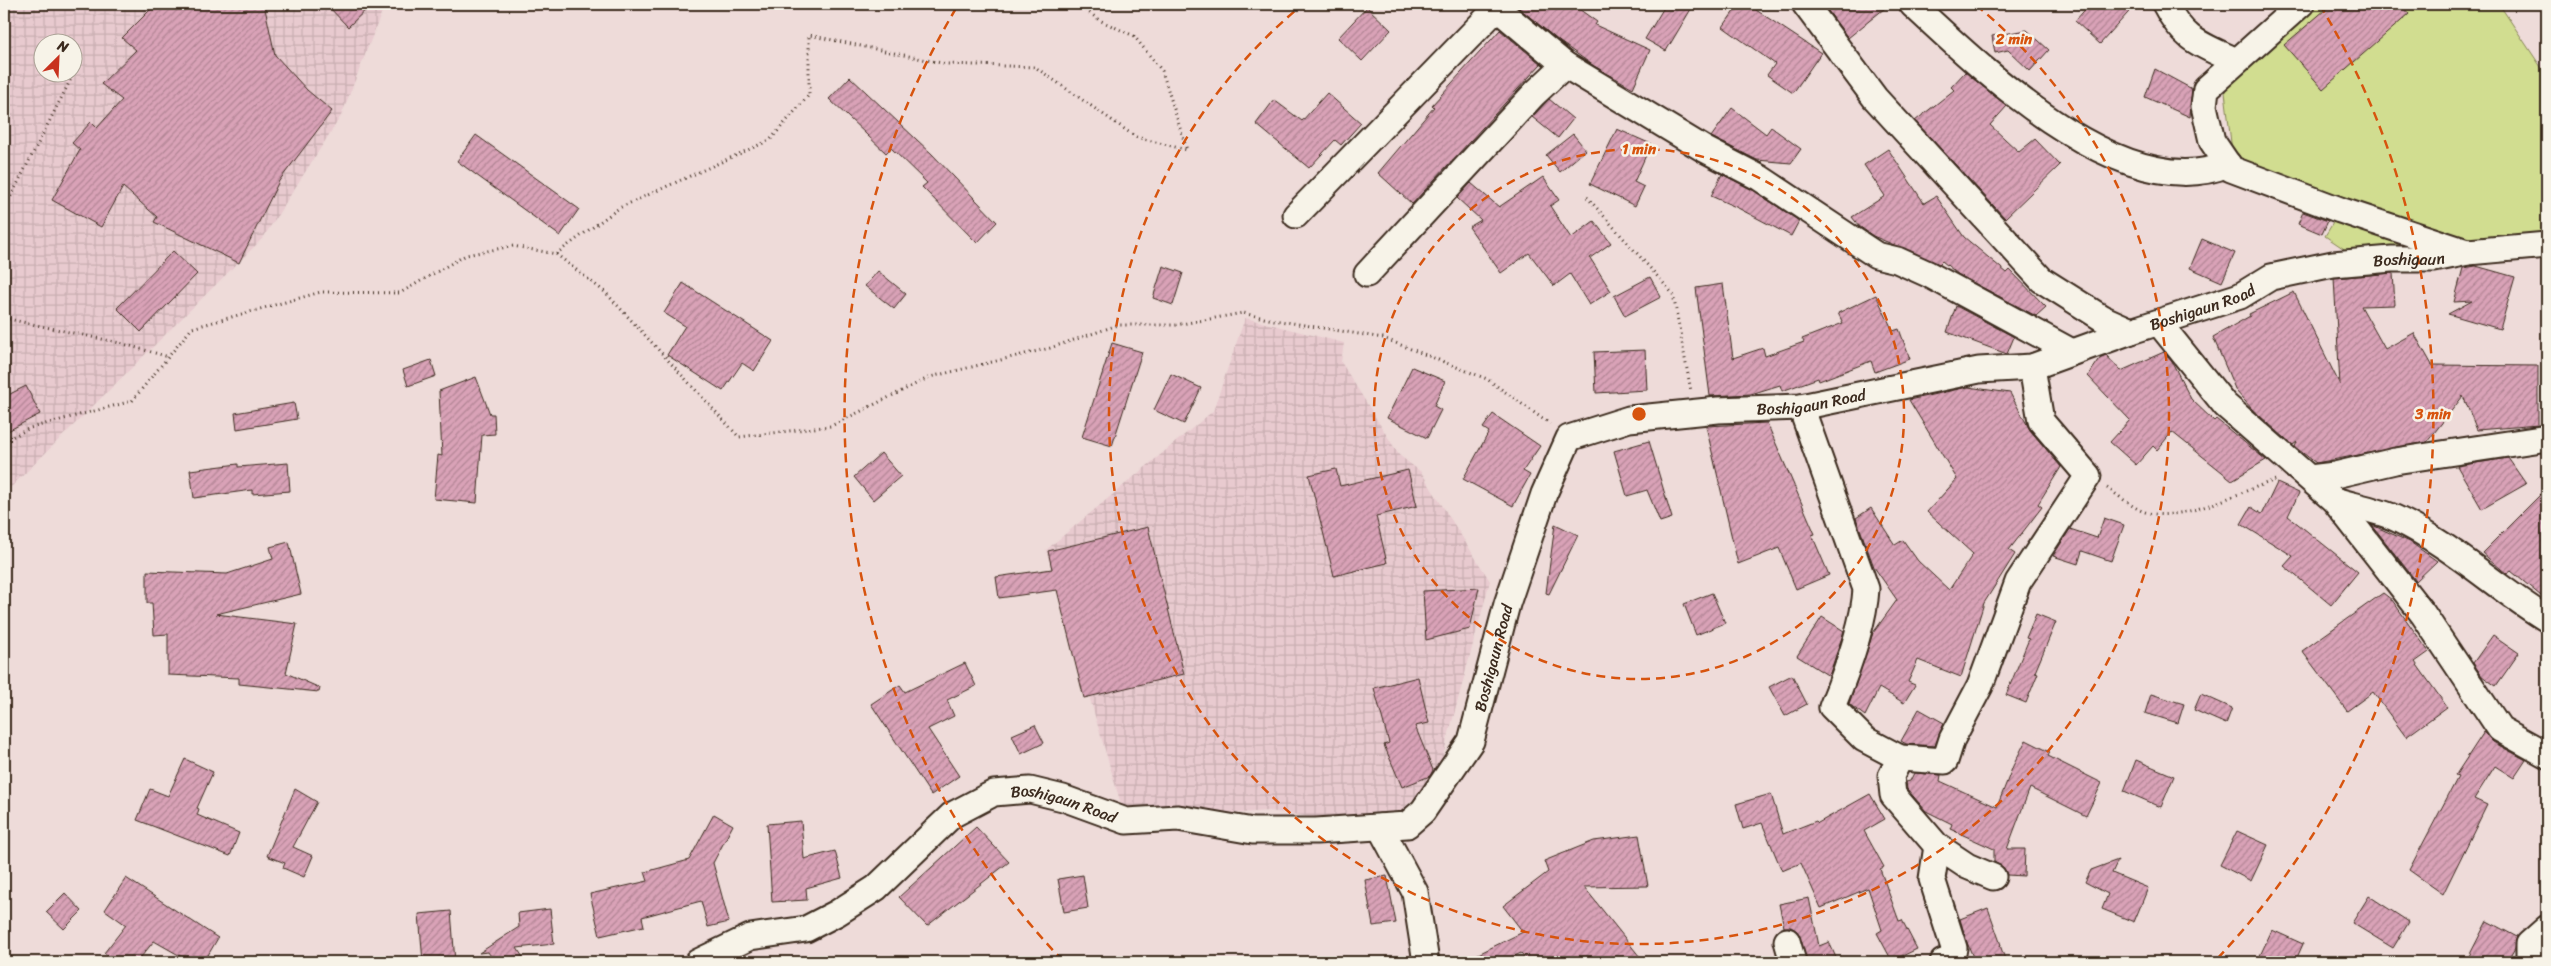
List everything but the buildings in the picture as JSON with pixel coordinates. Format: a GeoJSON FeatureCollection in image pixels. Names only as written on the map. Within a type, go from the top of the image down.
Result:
{"type":"FeatureCollection","features":[{"type":"Feature","properties":{"kind":"street"},"geometry":{"type":"LineString","coordinates":[[1804,4],[1875,98],[2042,280],[2102,318],[2131,331]]}},
{"type":"Feature","properties":{"kind":"street"},"geometry":{"type":"LineString","coordinates":[[1912,4],[1973,60],[2010,90],[2040,113],[2101,151],[2156,170],[2208,172],[2228,164]]}},
{"type":"Feature","properties":{"kind":"street"},"geometry":{"type":"LineString","coordinates":[[2165,4],[2175,23],[2186,36],[2236,61]]}},
{"type":"Feature","properties":{"kind":"street"},"geometry":{"type":"LineString","coordinates":[[2301,4],[2206,89],[2204,106],[2212,141],[2231,169],[2340,210],[2468,252]]}},
{"type":"Feature","properties":{"kind":"street"},"geometry":{"type":"LineString","coordinates":[[1296,215],[1494,6],[1565,65],[1704,149],[1760,178],[1876,255],[1897,260],[1928,274],[2072,352]]}},
{"type":"Feature","properties":{"kind":"street"},"geometry":{"type":"LineString","coordinates":[[1368,274],[1456,177],[1565,65]]}},
{"type":"Feature","properties":{"kind":"street","name":"Boshigaun"},"geometry":{"type":"LineString","coordinates":[[2271,278],[2333,264],[2392,259],[2434,259],[2468,252],[2547,245]]}},
{"type":"Feature","properties":{"kind":"street","name":"Boshigaun Road"},"geometry":{"type":"LineString","coordinates":[[698,962],[750,937],[806,929],[837,913],[876,888],[952,815],[994,793],[1030,790],[1063,798],[1126,821],[1178,818],[1253,831],[1316,831],[1407,825],[1423,811],[1471,741],[1508,604],[1544,494],[1569,438],[1630,419],[1718,410],[1801,407],[1979,370],[2032,367],[2131,331],[2240,296],[2271,278]]}},
{"type":"Feature","properties":{"kind":"street"},"geometry":{"type":"LineString","coordinates":[[2159,322],[2225,405],[2334,500],[2423,614],[2500,729],[2547,755]]}},
{"type":"Feature","properties":{"kind":"street"},"geometry":{"type":"LineString","coordinates":[[1801,407],[1866,589],[1865,605],[1842,684],[1832,707],[1864,739],[1900,758],[1945,761],[1952,739],[1980,686],[2018,582],[2088,476],[2041,421],[2032,367]]}},
{"type":"Feature","properties":{"kind":"street"},"geometry":{"type":"LineString","coordinates":[[2310,478],[2335,475],[2368,466],[2414,458],[2547,438]]}},
{"type":"Feature","properties":{"kind":"street"},"geometry":{"type":"LineString","coordinates":[[2334,500],[2396,518],[2448,549],[2516,600],[2547,619]]}},
{"type":"Feature","properties":{"kind":"street"},"geometry":{"type":"LineString","coordinates":[[1900,758],[1891,776],[1893,795],[1937,846],[1967,866],[1993,877]]}},
{"type":"Feature","properties":{"kind":"street"},"geometry":{"type":"LineString","coordinates":[[1380,827],[1414,892],[1426,962]]}},
{"type":"Feature","properties":{"kind":"street"},"geometry":{"type":"LineString","coordinates":[[1937,846],[1932,878],[1954,948],[1952,959],[1943,962]]}},
{"type":"Feature","properties":{"kind":"street"},"geometry":{"type":"LineString","coordinates":[[2529,962],[2529,944],[2547,928]]}},
{"type":"Feature","properties":{"kind":"path"},"geometry":{"type":"LineString","coordinates":[[556,254],[619,208],[770,140],[809,95],[809,35],[946,64],[1035,67],[1136,137],[1187,150],[1162,71],[1134,36],[1099,20],[1078,4]]}},
{"type":"Feature","properties":{"kind":"path"},"geometry":{"type":"LineString","coordinates":[[4,210],[69,82]]}},
{"type":"Feature","properties":{"kind":"path"},"geometry":{"type":"LineString","coordinates":[[1587,197],[1673,294],[1696,413]]}},
{"type":"Feature","properties":{"kind":"path"},"geometry":{"type":"LineString","coordinates":[[4,441],[30,428],[132,400],[149,377],[170,357],[192,328],[321,292],[400,293],[466,255],[513,246],[556,254],[606,293],[739,437],[830,426],[930,377],[1050,348],[1118,325],[1176,325],[1243,313],[1268,319],[1383,338],[1488,379],[1569,438]]}},
{"type":"Feature","properties":{"kind":"path"},"geometry":{"type":"LineString","coordinates":[[4,318],[120,342],[170,357]]}},
{"type":"Feature","properties":{"kind":"path"},"geometry":{"type":"LineString","coordinates":[[2088,476],[2140,510],[2174,515],[2213,504],[2250,488],[2280,479],[2310,478]]}},
{"type":"Feature","properties":{"kind":"shaded area"},"geometry":{"type":"Polygon","coordinates":[[[4,4],[385,4],[341,116],[263,238],[4,494],[4,4]]]}},
{"type":"Feature","properties":{"kind":"shaded area"},"geometry":{"type":"Polygon","coordinates":[[[1245,318],[1344,343],[1341,362],[1399,455],[1421,472],[1490,581],[1438,774],[1399,813],[1334,820],[1269,811],[1126,821],[1046,550],[1213,411],[1245,318]]]}},
{"type":"Feature","properties":{"kind":"green space"},"geometry":{"type":"Polygon","coordinates":[[[2302,4],[2499,4],[2547,76],[2547,241],[2368,265],[2325,236],[2339,213],[2234,168],[2223,75],[2302,4]]]}}]}
